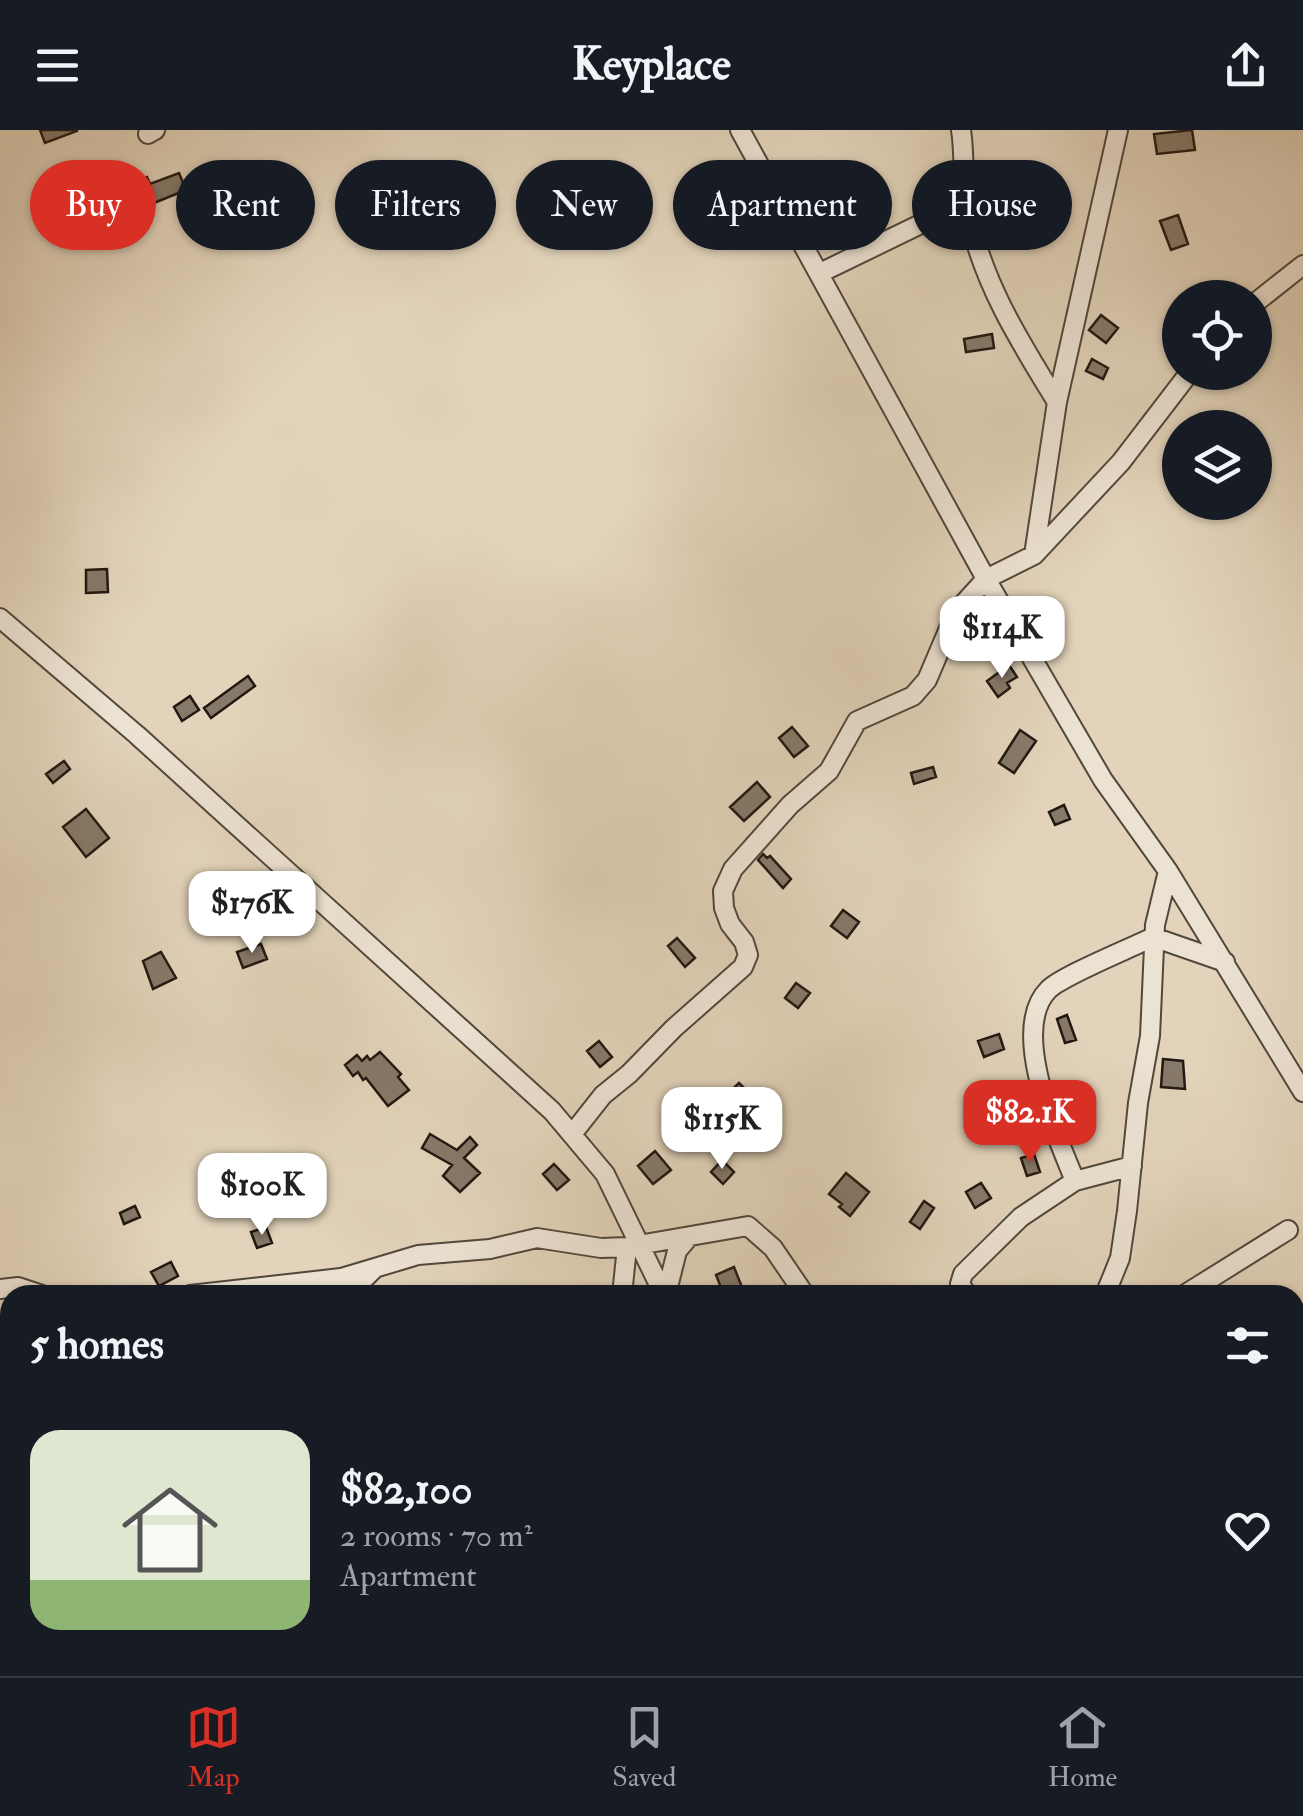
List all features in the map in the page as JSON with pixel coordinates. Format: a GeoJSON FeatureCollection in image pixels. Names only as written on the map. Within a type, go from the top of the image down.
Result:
{"type":"FeatureCollection","features":[{"type":"Feature","properties":{"kind":"street"},"geometry":{"type":"LineString","coordinates":[[740,130],[986,579],[1103,780],[1168,871],[1303,1092]]}},
{"type":"Feature","properties":{"kind":"street"},"geometry":{"type":"LineString","coordinates":[[961,130],[963,160]]}},
{"type":"Feature","properties":{"kind":"street"},"geometry":{"type":"LineString","coordinates":[[1034,556],[1057,402],[1118,130]]}},
{"type":"Feature","properties":{"kind":"street"},"geometry":{"type":"LineString","coordinates":[[820,274],[912,229]]}},
{"type":"Feature","properties":{"kind":"street"},"geometry":{"type":"LineString","coordinates":[[979,250],[986,277],[1057,402]]}},
{"type":"Feature","properties":{"kind":"street"},"geometry":{"type":"LineString","coordinates":[[1272,289],[1303,264]]}},
{"type":"Feature","properties":{"kind":"street"},"geometry":{"type":"LineString","coordinates":[[573,1132],[603,1095],[743,967],[748,955],[744,942],[730,924],[722,891],[733,869],[790,805],[829,771],[857,722],[913,696],[927,680],[956,612],[986,579],[1034,556],[1130,451],[1176,390]]}},
{"type":"Feature","properties":{"kind":"street"},"geometry":{"type":"LineString","coordinates":[[0,618],[138,735],[573,1132],[604,1174],[634,1246],[659,1285]]}},
{"type":"Feature","properties":{"kind":"street"},"geometry":{"type":"LineString","coordinates":[[1109,1285],[1120,1258],[1150,1036],[1154,937],[1168,871]]}},
{"type":"Feature","properties":{"kind":"street"},"geometry":{"type":"LineString","coordinates":[[1075,1180],[1042,1091],[1034,1038],[1035,1008],[1050,987],[1154,937],[1225,962]]}},
{"type":"Feature","properties":{"kind":"street"},"geometry":{"type":"LineString","coordinates":[[961,1285],[963,1274],[1021,1217],[1075,1180],[1132,1166]]}},
{"type":"Feature","properties":{"kind":"street"},"geometry":{"type":"LineString","coordinates":[[292,1285],[374,1270],[418,1255],[490,1249],[537,1238],[601,1248],[748,1226],[773,1248],[797,1285]]}},
{"type":"Feature","properties":{"kind":"street"},"geometry":{"type":"LineString","coordinates":[[1200,1285],[1288,1230]]}},
{"type":"Feature","properties":{"kind":"street"},"geometry":{"type":"LineString","coordinates":[[668,1285],[677,1252],[688,1238]]}},
{"type":"Feature","properties":{"kind":"street"},"geometry":{"type":"LineString","coordinates":[[624,1285],[634,1246]]}},
{"type":"Feature","properties":{"kind":"street"},"geometry":{"type":"LineString","coordinates":[[358,1285],[374,1270]]}},
{"type":"Feature","properties":{"kind":"building"},"geometry":{"type":"Polygon","coordinates":[[[40,130],[77,130],[77,131],[45,143],[40,130]]]}},
{"type":"Feature","properties":{"kind":"building"},"geometry":{"type":"Polygon","coordinates":[[[1192,130],[1195,150],[1157,154],[1154,134],[1192,130]]]}},
{"type":"Feature","properties":{"kind":"building"},"geometry":{"type":"Polygon","coordinates":[[[176,174],[176,194],[156,202],[156,182],[176,174]]]}},
{"type":"Feature","properties":{"kind":"building"},"geometry":{"type":"Polygon","coordinates":[[[1178,215],[1188,244],[1171,250],[1160,221],[1178,215]]]}},
{"type":"Feature","properties":{"kind":"building"},"geometry":{"type":"Polygon","coordinates":[[[1101,315],[1118,328],[1106,343],[1089,330],[1101,315]]]}},
{"type":"Feature","properties":{"kind":"building"},"geometry":{"type":"Polygon","coordinates":[[[992,334],[994,348],[966,352],[964,339],[992,334]]]}},
{"type":"Feature","properties":{"kind":"building"},"geometry":{"type":"Polygon","coordinates":[[[1092,359],[1108,368],[1103,379],[1086,371],[1092,359]]]}},
{"type":"Feature","properties":{"kind":"building"},"geometry":{"type":"Polygon","coordinates":[[[107,569],[108,592],[86,593],[86,570],[107,569]]]}},
{"type":"Feature","properties":{"kind":"building"},"geometry":{"type":"Polygon","coordinates":[[[1009,665],[1017,677],[1007,683],[1010,688],[998,697],[987,681],[1009,665]]]}},
{"type":"Feature","properties":{"kind":"building"},"geometry":{"type":"Polygon","coordinates":[[[248,676],[255,686],[211,718],[204,708],[248,676]]]}},
{"type":"Feature","properties":{"kind":"building"},"geometry":{"type":"Polygon","coordinates":[[[190,696],[199,710],[182,721],[174,707],[190,696]]]}},
{"type":"Feature","properties":{"kind":"building"},"geometry":{"type":"Polygon","coordinates":[[[792,727],[808,746],[794,757],[779,738],[792,727]]]}},
{"type":"Feature","properties":{"kind":"building"},"geometry":{"type":"Polygon","coordinates":[[[1020,730],[1036,741],[1014,773],[999,763],[1020,730]]]}},
{"type":"Feature","properties":{"kind":"building"},"geometry":{"type":"Polygon","coordinates":[[[64,761],[70,769],[53,783],[46,774],[64,761]]]}},
{"type":"Feature","properties":{"kind":"building"},"geometry":{"type":"Polygon","coordinates":[[[933,767],[936,777],[914,784],[911,773],[933,767]]]}},
{"type":"Feature","properties":{"kind":"building"},"geometry":{"type":"Polygon","coordinates":[[[757,782],[770,797],[744,821],[730,807],[757,782]]]}},
{"type":"Feature","properties":{"kind":"building"},"geometry":{"type":"Polygon","coordinates":[[[1064,805],[1070,819],[1055,825],[1049,812],[1064,805]]]}},
{"type":"Feature","properties":{"kind":"building"},"geometry":{"type":"Polygon","coordinates":[[[86,809],[109,838],[86,857],[63,827],[86,809]]]}},
{"type":"Feature","properties":{"kind":"building"},"geometry":{"type":"Polygon","coordinates":[[[763,854],[770,856],[791,879],[783,888],[758,860],[763,854]]]}},
{"type":"Feature","properties":{"kind":"building"},"geometry":{"type":"Polygon","coordinates":[[[843,910],[859,922],[847,938],[831,926],[843,910]]]}},
{"type":"Feature","properties":{"kind":"building"},"geometry":{"type":"Polygon","coordinates":[[[677,938],[695,958],[685,967],[668,946],[677,938]]]}},
{"type":"Feature","properties":{"kind":"building"},"geometry":{"type":"Polygon","coordinates":[[[261,944],[267,959],[243,968],[237,952],[261,944]]]}},
{"type":"Feature","properties":{"kind":"building"},"geometry":{"type":"Polygon","coordinates":[[[161,952],[176,978],[153,989],[143,961],[161,952]]]}},
{"type":"Feature","properties":{"kind":"building"},"geometry":{"type":"Polygon","coordinates":[[[796,983],[810,993],[798,1008],[785,998],[796,983]]]}},
{"type":"Feature","properties":{"kind":"building"},"geometry":{"type":"Polygon","coordinates":[[[1067,1015],[1076,1040],[1065,1043],[1057,1019],[1067,1015]]]}},
{"type":"Feature","properties":{"kind":"building"},"geometry":{"type":"Polygon","coordinates":[[[999,1034],[1004,1049],[984,1057],[978,1041],[999,1034]]]}},
{"type":"Feature","properties":{"kind":"building"},"geometry":{"type":"Polygon","coordinates":[[[599,1041],[612,1057],[600,1067],[587,1051],[599,1041]]]}},
{"type":"Feature","properties":{"kind":"building"},"geometry":{"type":"Polygon","coordinates":[[[380,1052],[401,1074],[398,1077],[409,1090],[388,1106],[366,1078],[363,1080],[358,1072],[353,1076],[345,1065],[357,1055],[362,1061],[367,1056],[370,1060],[380,1052]]]}},
{"type":"Feature","properties":{"kind":"building"},"geometry":{"type":"Polygon","coordinates":[[[1163,1059],[1183,1061],[1185,1089],[1161,1087],[1163,1059]]]}},
{"type":"Feature","properties":{"kind":"building"},"geometry":{"type":"Polygon","coordinates":[[[739,1083],[747,1091],[729,1108],[721,1100],[739,1083]]]}},
{"type":"Feature","properties":{"kind":"building"},"geometry":{"type":"Polygon","coordinates":[[[1006,1090],[1017,1109],[1001,1118],[990,1099],[1006,1090]]]}},
{"type":"Feature","properties":{"kind":"building"},"geometry":{"type":"Polygon","coordinates":[[[697,1118],[706,1128],[692,1141],[683,1130],[697,1118]]]}},
{"type":"Feature","properties":{"kind":"building"},"geometry":{"type":"Polygon","coordinates":[[[430,1134],[457,1150],[470,1137],[477,1145],[464,1158],[480,1173],[460,1192],[443,1176],[452,1165],[422,1148],[430,1134]]]}},
{"type":"Feature","properties":{"kind":"building"},"geometry":{"type":"Polygon","coordinates":[[[655,1151],[671,1170],[653,1184],[638,1166],[655,1151]]]}},
{"type":"Feature","properties":{"kind":"building"},"geometry":{"type":"Polygon","coordinates":[[[1034,1154],[1040,1172],[1027,1176],[1021,1158],[1034,1154]]]}},
{"type":"Feature","properties":{"kind":"building"},"geometry":{"type":"Polygon","coordinates":[[[722,1160],[734,1172],[723,1184],[711,1172],[722,1160]]]}},
{"type":"Feature","properties":{"kind":"building"},"geometry":{"type":"Polygon","coordinates":[[[554,1164],[569,1180],[557,1190],[543,1174],[554,1164]]]}},
{"type":"Feature","properties":{"kind":"building"},"geometry":{"type":"Polygon","coordinates":[[[846,1173],[869,1192],[850,1216],[829,1194],[846,1173]]]}},
{"type":"Feature","properties":{"kind":"building"},"geometry":{"type":"Polygon","coordinates":[[[981,1183],[991,1198],[975,1208],[966,1192],[981,1183]]]}},
{"type":"Feature","properties":{"kind":"building"},"geometry":{"type":"Polygon","coordinates":[[[924,1201],[934,1208],[920,1229],[910,1222],[924,1201]]]}},
{"type":"Feature","properties":{"kind":"building"},"geometry":{"type":"Polygon","coordinates":[[[135,1206],[140,1217],[124,1224],[120,1213],[135,1206]]]}},
{"type":"Feature","properties":{"kind":"building"},"geometry":{"type":"Polygon","coordinates":[[[266,1227],[272,1243],[257,1248],[251,1232],[266,1227]]]}},
{"type":"Feature","properties":{"kind":"building"},"geometry":{"type":"Polygon","coordinates":[[[171,1262],[178,1276],[158,1285],[151,1272],[171,1262]]]}},
{"type":"Feature","properties":{"kind":"building"},"geometry":{"type":"Polygon","coordinates":[[[734,1267],[741,1285],[720,1285],[716,1275],[734,1267]]]}}]}
